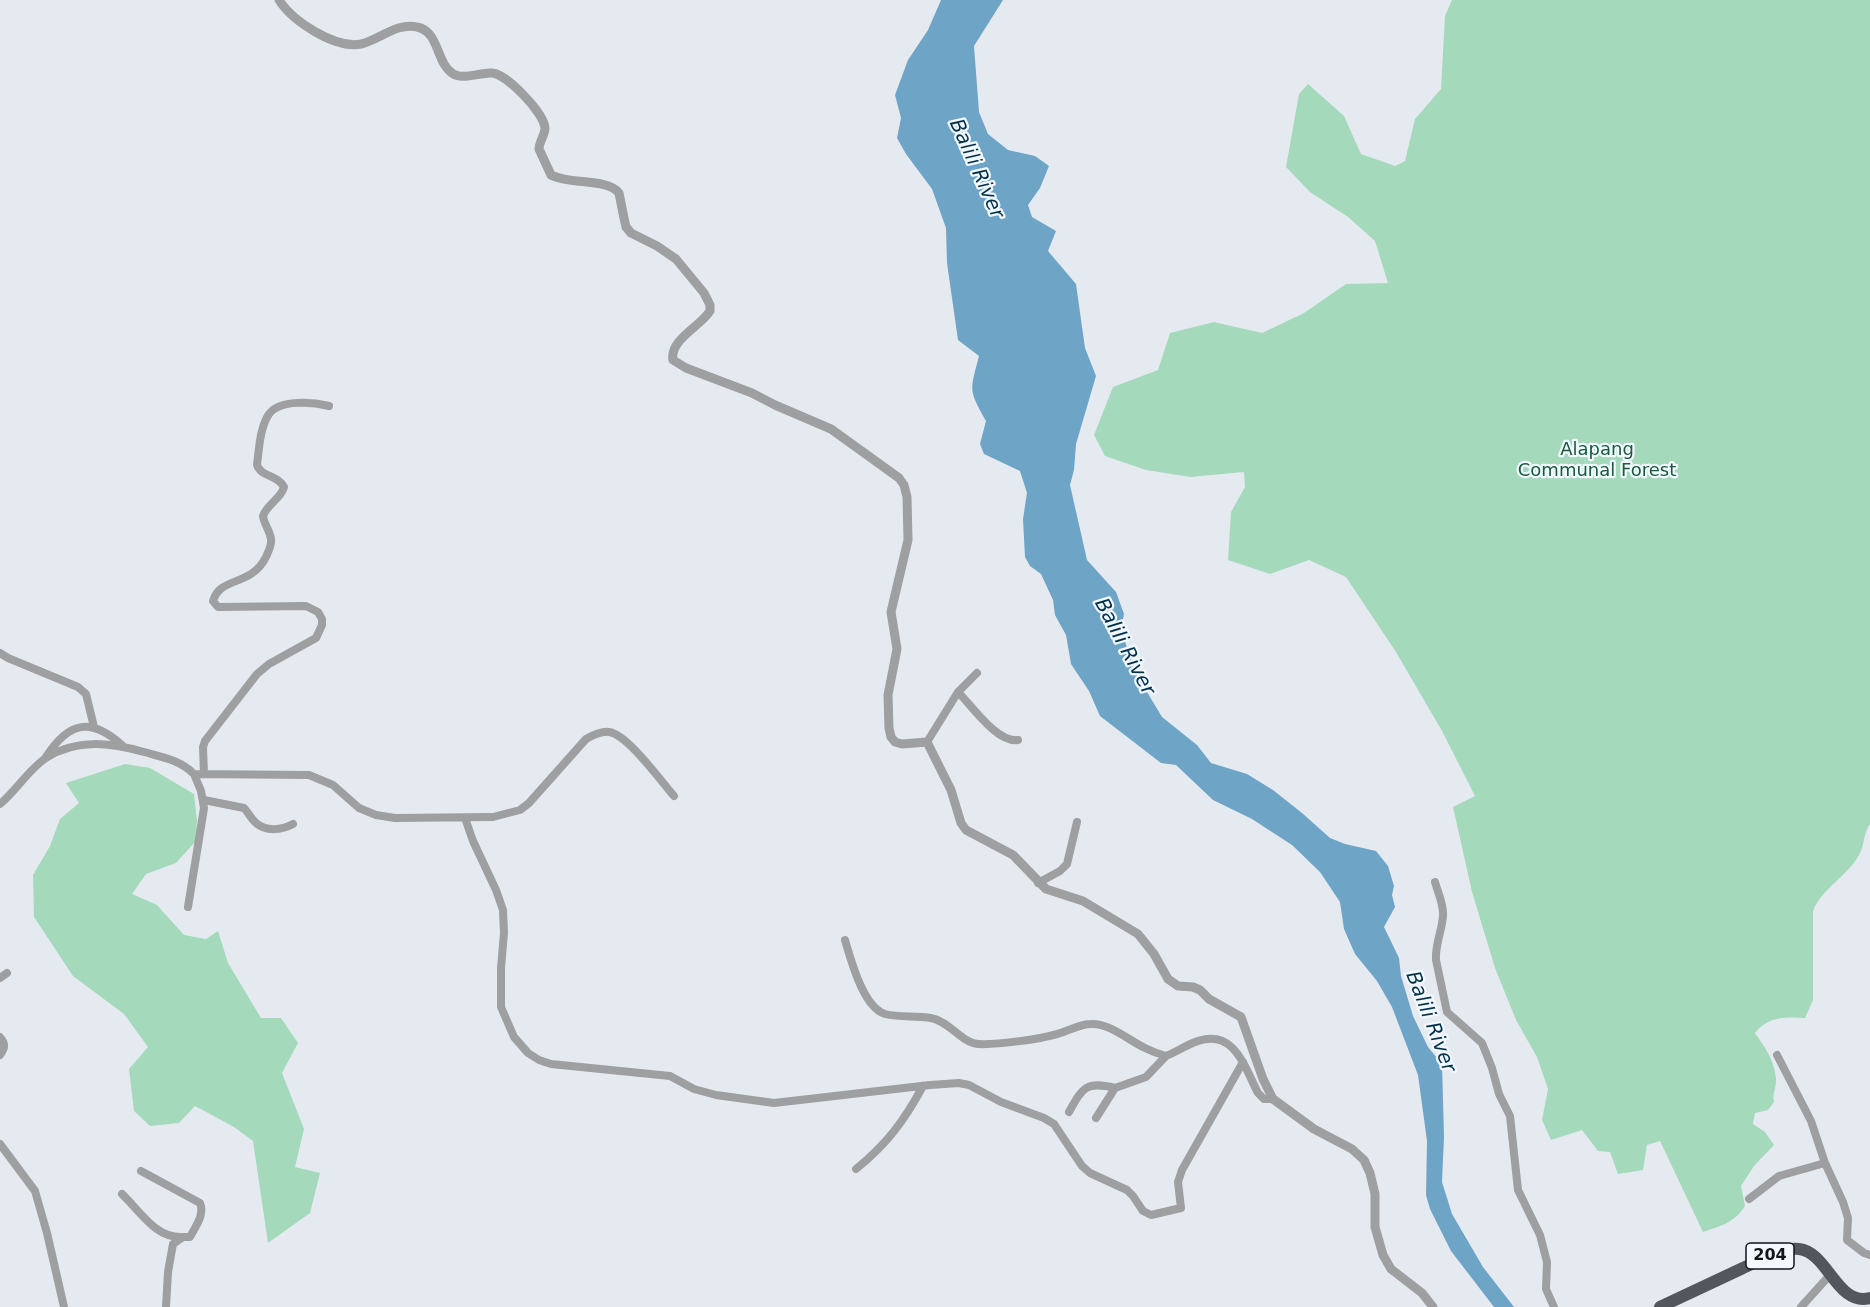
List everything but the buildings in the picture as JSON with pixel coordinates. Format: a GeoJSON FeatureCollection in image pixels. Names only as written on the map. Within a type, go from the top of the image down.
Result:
{"type":"FeatureCollection","features":[{"type":"Feature","properties":{"kind":"highway","name":"204"},"geometry":{"type":"LineString","coordinates":[[1660,1307],[1774,1254],[1797,1249],[1816,1257],[1849,1296],[1858,1299],[1870,1298]]}},
{"type":"Feature","properties":{"kind":"street"},"geometry":{"type":"LineString","coordinates":[[279,0],[293,17],[311,29],[345,43],[361,44],[392,30],[417,26],[426,30],[447,68],[453,74],[461,76],[491,73],[506,79],[531,103],[543,122],[545,130],[539,149],[551,175],[570,181],[604,185],[616,189],[619,193],[626,227],[631,233],[670,253],[708,300],[710,311],[676,346],[672,353],[673,360],[686,368],[752,393],[831,429],[899,478],[907,496],[908,540],[891,612],[897,649],[888,695],[888,728],[891,737],[902,744],[927,742]]}},
{"type":"Feature","properties":{"kind":"street"},"geometry":{"type":"LineString","coordinates":[[204,774],[203,747],[212,729],[225,716],[257,674],[269,664],[316,638],[322,625],[318,612],[306,606],[234,608],[218,607],[213,601],[220,588],[255,573],[270,550],[272,541],[263,516],[269,506],[282,494],[284,487],[280,480],[262,473],[257,465],[263,431],[270,412],[275,408],[294,403],[310,402],[328,406]]}},
{"type":"Feature","properties":{"kind":"street"},"geometry":{"type":"LineString","coordinates":[[0,653],[78,687],[86,694],[94,727]]}},
{"type":"Feature","properties":{"kind":"street"},"geometry":{"type":"LineString","coordinates":[[927,742],[958,692],[976,674]]}},
{"type":"Feature","properties":{"kind":"street"},"geometry":{"type":"LineString","coordinates":[[958,692],[1001,737],[1011,741],[1018,740]]}},
{"type":"Feature","properties":{"kind":"street"},"geometry":{"type":"LineString","coordinates":[[0,804],[45,758],[58,739],[68,732],[94,727],[102,729],[123,746]]}},
{"type":"Feature","properties":{"kind":"street"},"geometry":{"type":"LineString","coordinates":[[194,774],[309,775],[333,786],[359,808],[376,815],[395,818],[494,817],[520,810],[586,739],[598,733],[609,732],[620,736],[631,746],[674,796]]}},
{"type":"Feature","properties":{"kind":"street"},"geometry":{"type":"LineString","coordinates":[[927,742],[951,790],[961,823],[975,836],[1013,855],[1026,866],[1038,883],[1055,893],[1083,901],[1131,930],[1144,940],[1168,979],[1178,986],[1200,990],[1209,999],[1241,1017],[1263,1079],[1273,1099],[1314,1129],[1352,1149],[1364,1160],[1370,1173],[1376,1227],[1383,1255],[1391,1269],[1422,1293],[1433,1307]]}},
{"type":"Feature","properties":{"kind":"street"},"geometry":{"type":"LineString","coordinates":[[45,758],[76,746],[100,743],[123,746],[165,757],[183,765],[194,774],[204,800],[188,907]]}},
{"type":"Feature","properties":{"kind":"street"},"geometry":{"type":"LineString","coordinates":[[204,800],[244,808],[254,821],[266,828],[278,830],[293,824]]}},
{"type":"Feature","properties":{"kind":"street"},"geometry":{"type":"LineString","coordinates":[[465,818],[472,841],[493,883],[503,910],[501,1007],[514,1037],[528,1053],[551,1064],[670,1076],[694,1089],[716,1095],[774,1103],[923,1086],[959,1083],[969,1085],[1001,1102],[1044,1118],[1059,1129],[1082,1166],[1090,1173],[1126,1190],[1146,1214],[1157,1215],[1181,1208],[1178,1182],[1182,1170],[1243,1062]]}},
{"type":"Feature","properties":{"kind":"street"},"geometry":{"type":"LineString","coordinates":[[1038,883],[1060,871],[1066,864],[1077,822]]}},
{"type":"Feature","properties":{"kind":"street"},"geometry":{"type":"LineString","coordinates":[[1435,882],[1443,917],[1435,951],[1447,1012],[1482,1043],[1499,1094],[1510,1116],[1518,1190],[1540,1235],[1547,1262],[1546,1289],[1554,1307]]}},
{"type":"Feature","properties":{"kind":"street"},"geometry":{"type":"LineString","coordinates":[[845,940],[852,964],[869,1002],[875,1009],[884,1013],[933,1018],[945,1023],[967,1040],[978,1044],[1045,1037],[1092,1023],[1111,1029],[1145,1048],[1166,1056]]}},
{"type":"Feature","properties":{"kind":"street"},"geometry":{"type":"LineString","coordinates":[[0,1037],[4,1043],[0,1055]]}},
{"type":"Feature","properties":{"kind":"street"},"geometry":{"type":"LineString","coordinates":[[1069,1112],[1085,1087],[1100,1084],[1115,1088],[1146,1077],[1166,1056],[1195,1042],[1217,1038],[1233,1047],[1258,1093],[1264,1098],[1273,1099]]}},
{"type":"Feature","properties":{"kind":"street"},"geometry":{"type":"LineString","coordinates":[[1777,1055],[1811,1121],[1825,1163],[1844,1202],[1848,1218],[1847,1240],[1870,1255]]}},
{"type":"Feature","properties":{"kind":"street"},"geometry":{"type":"LineString","coordinates":[[856,1169],[879,1150],[894,1132],[910,1110],[923,1086]]}},
{"type":"Feature","properties":{"kind":"street"},"geometry":{"type":"LineString","coordinates":[[1096,1118],[1115,1088]]}},
{"type":"Feature","properties":{"kind":"street"},"geometry":{"type":"LineString","coordinates":[[0,1144],[35,1191],[45,1223],[64,1307]]}},
{"type":"Feature","properties":{"kind":"street"},"geometry":{"type":"LineString","coordinates":[[1749,1199],[1779,1176],[1825,1163]]}},
{"type":"Feature","properties":{"kind":"street"},"geometry":{"type":"LineString","coordinates":[[122,1194],[153,1227],[168,1236],[190,1238],[199,1219],[202,1208],[200,1203],[141,1172]]}},
{"type":"Feature","properties":{"kind":"street"},"geometry":{"type":"LineString","coordinates":[[166,1307],[168,1272],[173,1244],[183,1238]]}},
{"type":"Feature","properties":{"kind":"street"},"geometry":{"type":"LineString","coordinates":[[1801,1307],[1829,1275]]}},
{"type":"Feature","properties":{"kind":"green space","name":"Alapang Communal Forest"},"geometry":{"type":"Polygon","coordinates":[[[1452,0],[1870,0],[1870,824],[1861,851],[1854,863],[1822,896],[1813,911],[1813,1000],[1805,1018],[1784,1018],[1772,1021],[1760,1027],[1755,1033],[1771,1060],[1776,1081],[1774,1102],[1768,1110],[1755,1113],[1753,1124],[1765,1132],[1774,1145],[1754,1166],[1741,1186],[1745,1206],[1741,1212],[1727,1223],[1703,1232],[1660,1141],[1647,1145],[1643,1170],[1618,1174],[1610,1152],[1598,1151],[1582,1130],[1551,1140],[1542,1120],[1548,1089],[1537,1057],[1516,1020],[1495,968],[1472,892],[1453,807],[1475,796],[1442,731],[1396,652],[1346,577],[1309,560],[1270,574],[1228,560],[1231,512],[1245,487],[1244,472],[1190,477],[1146,470],[1105,456],[1094,435],[1113,387],[1158,370],[1170,333],[1214,322],[1262,333],[1304,313],[1346,284],[1388,283],[1375,241],[1348,217],[1310,192],[1286,167],[1299,94],[1308,84],[1344,116],[1361,154],[1395,166],[1405,161],[1415,119],[1441,89],[1445,16],[1452,0]]]}},
{"type":"Feature","properties":{"kind":"green space"},"geometry":{"type":"Polygon","coordinates":[[[125,764],[150,768],[194,794],[197,820],[196,841],[176,863],[146,874],[132,894],[157,905],[184,935],[206,939],[218,931],[228,963],[261,1018],[281,1018],[298,1043],[282,1073],[304,1129],[295,1167],[320,1173],[310,1213],[268,1243],[253,1141],[234,1127],[195,1106],[179,1123],[150,1126],[134,1111],[129,1069],[148,1047],[124,1014],[73,976],[34,917],[33,875],[50,846],[60,819],[79,803],[66,783],[125,764]]]}},
{"type":"Feature","properties":{"kind":"water","name":"Balili River"},"geometry":{"type":"Polygon","coordinates":[[[941,0],[1003,0],[974,46],[979,112],[988,134],[1008,150],[1035,156],[1049,166],[1040,188],[1028,205],[1032,217],[1056,231],[1048,251],[1076,284],[1085,348],[1096,376],[1076,444],[1070,485],[1087,560],[1116,592],[1124,614],[1121,630],[1131,659],[1162,717],[1197,745],[1211,763],[1247,774],[1273,790],[1330,838],[1376,851],[1388,866],[1394,886],[1392,895],[1395,907],[1384,927],[1399,958],[1401,976],[1413,1016],[1428,1047],[1442,1064],[1444,1137],[1442,1182],[1452,1214],[1483,1267],[1514,1307],[1494,1307],[1451,1251],[1430,1209],[1426,1195],[1427,1141],[1418,1075],[1392,1007],[1377,981],[1355,954],[1344,929],[1340,902],[1320,872],[1292,845],[1252,819],[1213,800],[1176,765],[1161,763],[1100,716],[1089,691],[1071,664],[1066,635],[1055,615],[1053,600],[1041,574],[1030,566],[1025,557],[1023,519],[1027,493],[1020,471],[984,454],[980,444],[986,421],[972,390],[979,356],[958,340],[947,263],[946,228],[932,189],[897,138],[901,118],[895,95],[908,60],[928,30],[941,0]]]}}]}
